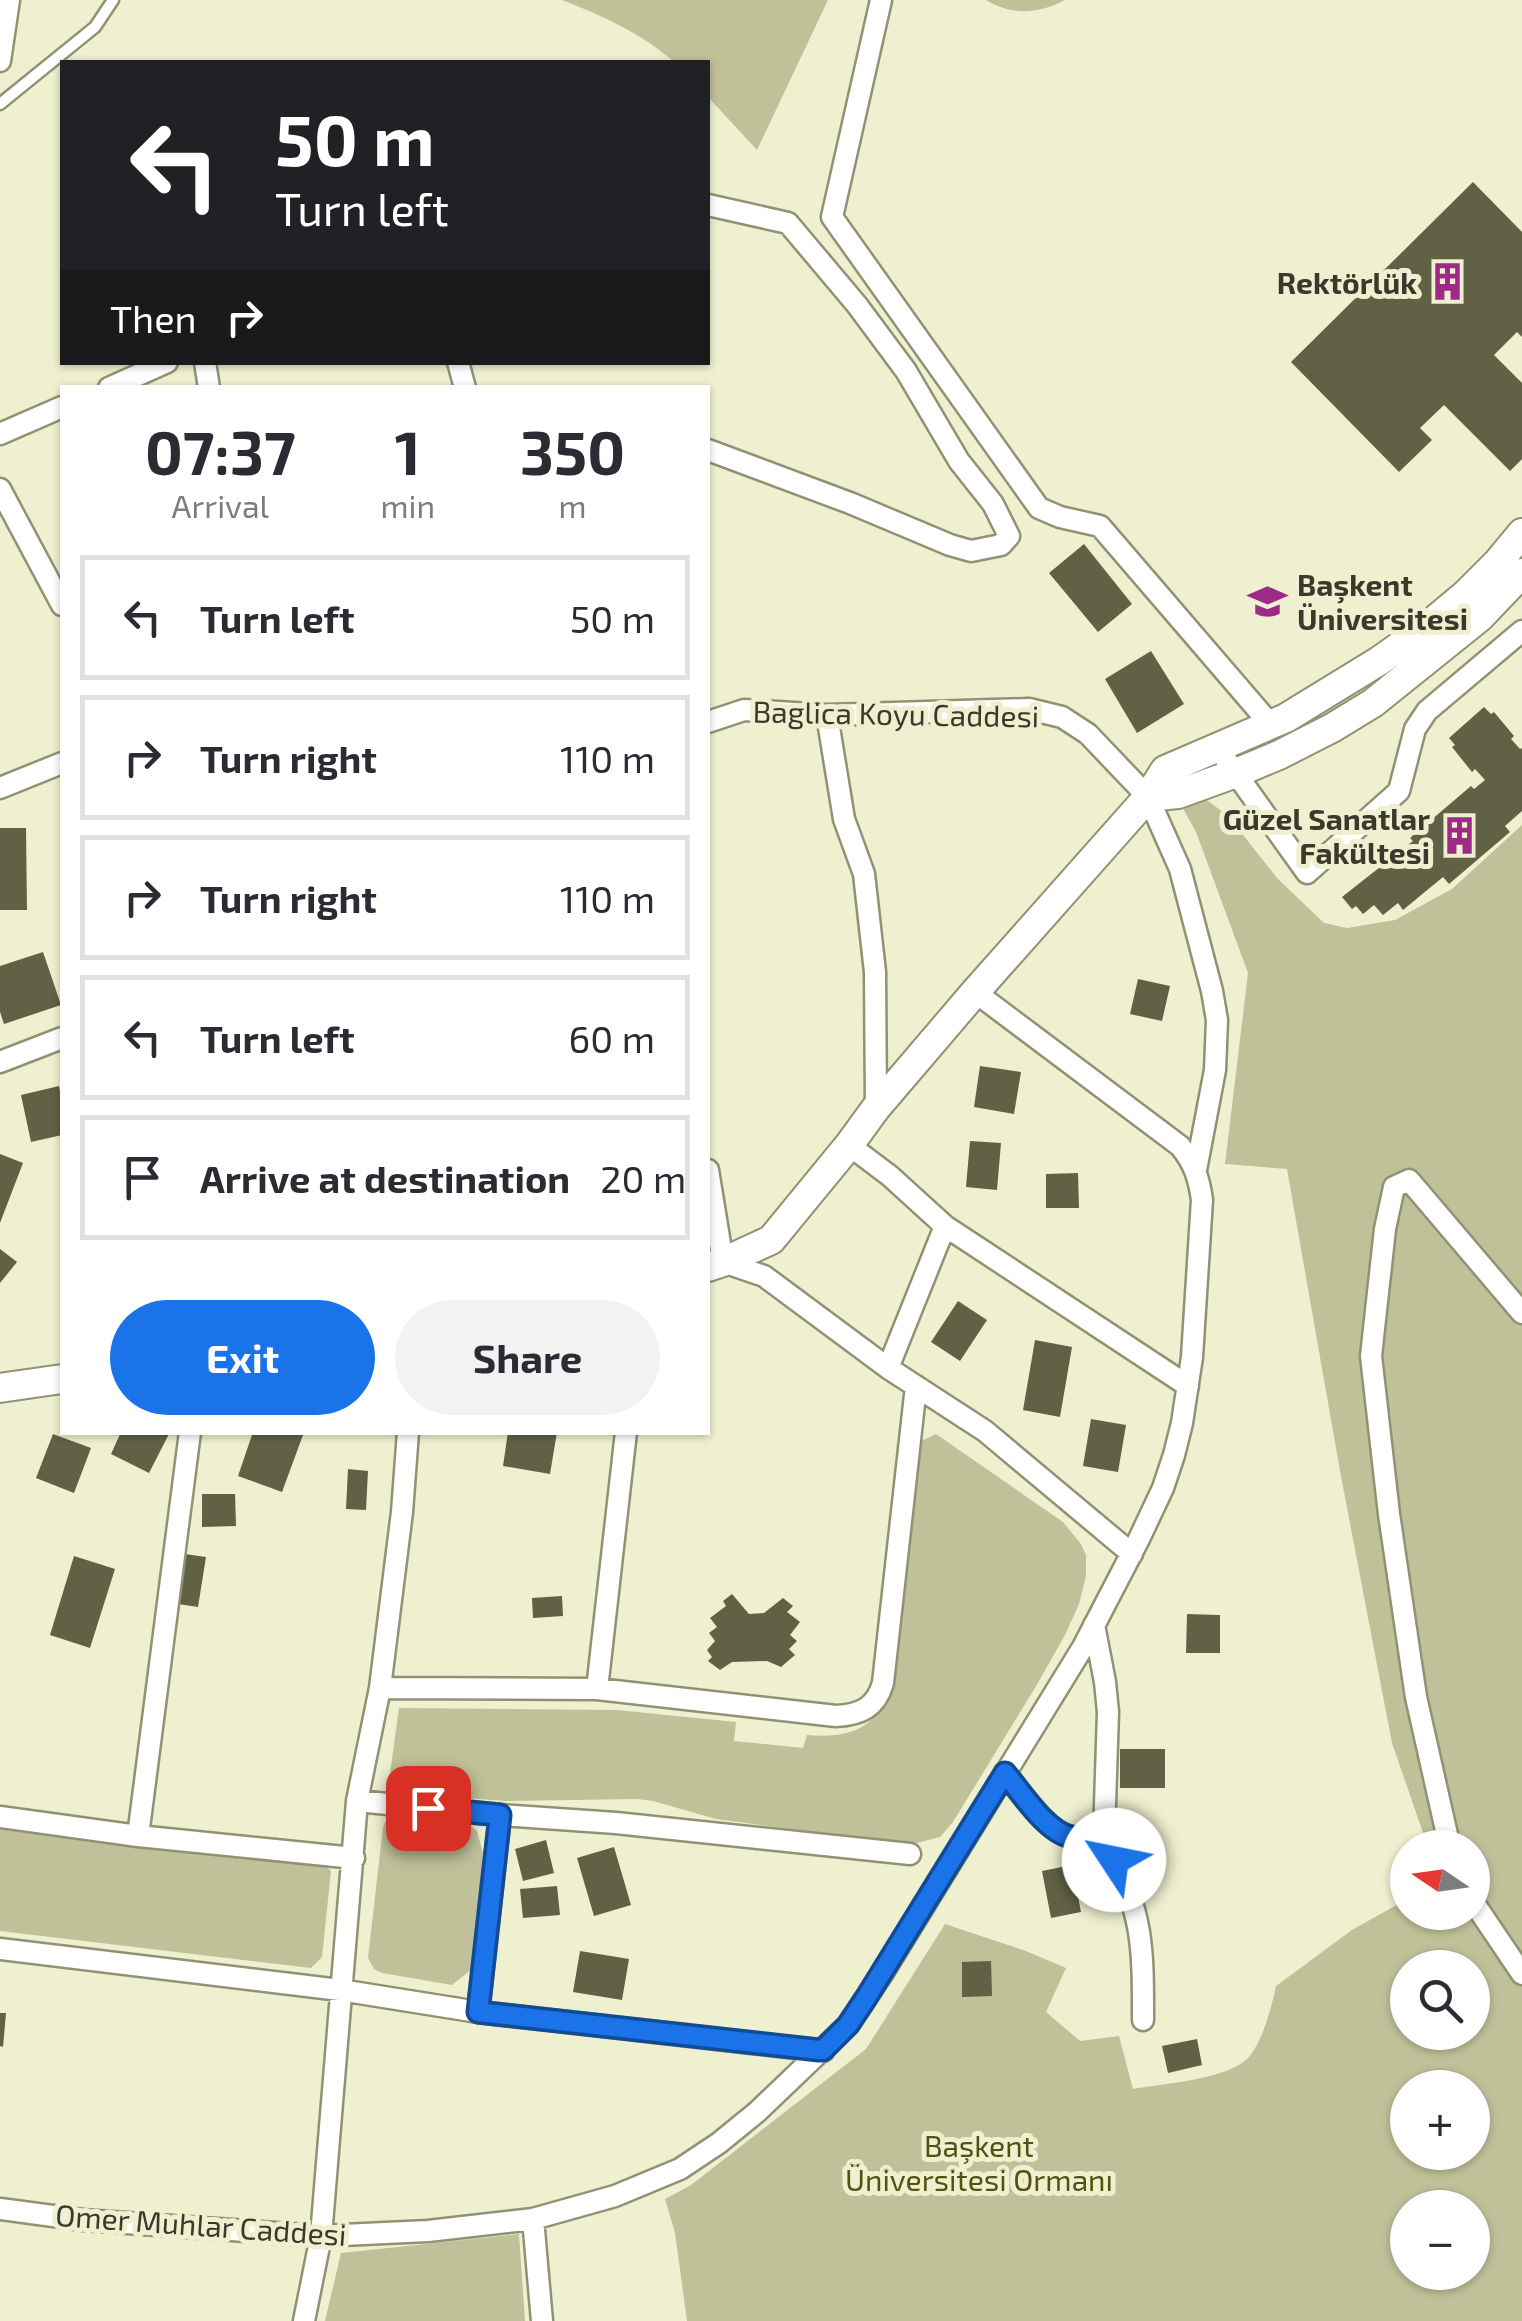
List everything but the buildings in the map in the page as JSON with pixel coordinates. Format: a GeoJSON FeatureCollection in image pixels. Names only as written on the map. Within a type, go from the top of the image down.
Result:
{"type":"FeatureCollection","features":[{"type":"Feature","properties":{"kind":"street"},"geometry":{"type":"LineString","coordinates":[[0,61],[9,0]]}},
{"type":"Feature","properties":{"kind":"street"},"geometry":{"type":"LineString","coordinates":[[880,0],[832,216],[1039,508],[1060,518],[1100,526],[1272,725]]}},
{"type":"Feature","properties":{"kind":"street"},"geometry":{"type":"LineString","coordinates":[[710,204],[788,223],[906,371],[958,461],[993,504],[1009,536],[1002,545],[971,552],[710,451]]}},
{"type":"Feature","properties":{"kind":"street"},"geometry":{"type":"LineString","coordinates":[[115,385],[160,365]]}},
{"type":"Feature","properties":{"kind":"street"},"geometry":{"type":"LineString","coordinates":[[0,434],[60,408]]}},
{"type":"Feature","properties":{"kind":"street"},"geometry":{"type":"LineString","coordinates":[[0,490],[60,600]]}},
{"type":"Feature","properties":{"kind":"street"},"geometry":{"type":"LineString","coordinates":[[715,1265],[770,1240],[876,1108],[1148,797],[1165,770],[1286,718],[1379,660],[1466,594],[1522,534]]}},
{"type":"Feature","properties":{"kind":"street"},"geometry":{"type":"LineString","coordinates":[[1148,797],[1178,794],[1236,773],[1332,728],[1374,702],[1480,618],[1522,573]]}},
{"type":"Feature","properties":{"kind":"street"},"geometry":{"type":"LineString","coordinates":[[1217,747],[1308,873],[1399,791],[1415,729],[1427,711],[1522,631]]}},
{"type":"Feature","properties":{"kind":"street","name":"Baglica Koyu Caddesi"},"geometry":{"type":"LineString","coordinates":[[710,721],[744,710],[827,715],[1029,709],[1062,717],[1088,734],[1148,797],[1180,869],[1217,1020],[1214,1070],[1196,1170]]}},
{"type":"Feature","properties":{"kind":"street"},"geometry":{"type":"LineString","coordinates":[[827,715],[844,819],[864,874],[875,972],[876,1108]]}},
{"type":"Feature","properties":{"kind":"street"},"geometry":{"type":"LineString","coordinates":[[0,788],[60,764]]}},
{"type":"Feature","properties":{"kind":"street"},"geometry":{"type":"LineString","coordinates":[[975,992],[1180,1146],[1196,1170]]}},
{"type":"Feature","properties":{"kind":"street"},"geometry":{"type":"LineString","coordinates":[[0,1062],[60,1039]]}},
{"type":"Feature","properties":{"kind":"street"},"geometry":{"type":"LineString","coordinates":[[848,1145],[890,1176],[945,1226],[1188,1386]]}},
{"type":"Feature","properties":{"kind":"street","name":"Omer Muhlar Caddesi"},"geometry":{"type":"LineString","coordinates":[[0,2209],[83,2220],[321,2236],[533,2220],[615,2196],[680,2169],[757,2112],[848,2025],[884,1971],[1094,1625],[1163,1488],[1188,1386],[1202,1200],[1196,1170]]}},
{"type":"Feature","properties":{"kind":"street"},"geometry":{"type":"LineString","coordinates":[[1446,1830],[1416,1698],[1389,1514],[1372,1356],[1384,1229],[1394,1187],[1409,1180],[1420,1190],[1522,1313]]}},
{"type":"Feature","properties":{"kind":"street"},"geometry":{"type":"LineString","coordinates":[[710,1197],[715,1265]]}},
{"type":"Feature","properties":{"kind":"street"},"geometry":{"type":"LineString","coordinates":[[888,1368],[945,1226]]}},
{"type":"Feature","properties":{"kind":"street"},"geometry":{"type":"LineString","coordinates":[[715,1265],[764,1276],[888,1368],[985,1431],[1132,1554]]}},
{"type":"Feature","properties":{"kind":"street"},"geometry":{"type":"LineString","coordinates":[[0,1388],[60,1378]]}},
{"type":"Feature","properties":{"kind":"street"},"geometry":{"type":"LineString","coordinates":[[380,1688],[598,1689],[836,1716],[864,1711],[879,1697],[887,1656],[916,1386]]}},
{"type":"Feature","properties":{"kind":"street"},"geometry":{"type":"LineString","coordinates":[[138,1836],[190,1435]]}},
{"type":"Feature","properties":{"kind":"street"},"geometry":{"type":"LineString","coordinates":[[304,2321],[321,2236],[356,1801],[380,1688],[408,1435]]}},
{"type":"Feature","properties":{"kind":"street"},"geometry":{"type":"LineString","coordinates":[[598,1689],[626,1435]]}},
{"type":"Feature","properties":{"kind":"street"},"geometry":{"type":"LineString","coordinates":[[1094,1625],[1108,1712],[1104,1836],[1138,1918],[1142,1943],[1142,2020]]}},
{"type":"Feature","properties":{"kind":"street"},"geometry":{"type":"LineString","coordinates":[[1005,1773],[1057,1831],[1074,1838],[1104,1836]]}},
{"type":"Feature","properties":{"kind":"street"},"geometry":{"type":"LineString","coordinates":[[356,1801],[616,1822],[910,1854]]}},
{"type":"Feature","properties":{"kind":"street"},"geometry":{"type":"LineString","coordinates":[[478,2012],[500,1815]]}},
{"type":"Feature","properties":{"kind":"street"},"geometry":{"type":"LineString","coordinates":[[0,1817],[354,1858]]}},
{"type":"Feature","properties":{"kind":"street"},"geometry":{"type":"LineString","coordinates":[[1490,1927],[1522,1974]]}},
{"type":"Feature","properties":{"kind":"street"},"geometry":{"type":"LineString","coordinates":[[0,1948],[340,1990],[478,2012],[823,2050]]}},
{"type":"Feature","properties":{"kind":"street"},"geometry":{"type":"LineString","coordinates":[[533,2220],[542,2321]]}},
{"type":"Feature","properties":{"kind":"lane"},"geometry":{"type":"LineString","coordinates":[[0,104],[95,27],[113,0]]}},
{"type":"Feature","properties":{"kind":"green space"},"geometry":{"type":"Polygon","coordinates":[[[562,0],[828,0],[757,150],[710,99],[710,60],[671,60],[621,26],[562,0]]]}},
{"type":"Feature","properties":{"kind":"green space"},"geometry":{"type":"Polygon","coordinates":[[[986,0],[1065,0],[1026,11],[1006,9],[986,0]]]}},
{"type":"Feature","properties":{"kind":"green space","name":"Başkent Üniversitesi Ormanı"},"geometry":{"type":"Polygon","coordinates":[[[1203,797],[1228,816],[1278,879],[1324,923],[1347,928],[1395,920],[1452,889],[1522,825],[1522,2321],[687,2321],[675,2233],[665,2199],[691,2185],[866,2049],[945,1924],[1066,1968],[1046,2012],[1080,2041],[1119,2036],[1133,2089],[1193,2080],[1238,2066],[1257,2044],[1276,1986],[1352,1930],[1390,1909],[1390,1930],[1490,1930],[1490,1830],[1422,1830],[1392,1743],[1287,1169],[1225,1164],[1248,973],[1196,832],[1181,805],[1203,797]]]}},
{"type":"Feature","properties":{"kind":"green space"},"geometry":{"type":"Polygon","coordinates":[[[936,1434],[1063,1522],[1086,1555],[1079,1604],[1065,1635],[953,1822],[940,1837],[909,1845],[716,1819],[637,1799],[506,1801],[399,1793],[389,1781],[399,1708],[617,1710],[736,1722],[734,1741],[803,1748],[807,1735],[837,1735],[861,1727],[879,1710],[890,1682],[915,1444],[936,1434]]]}},
{"type":"Feature","properties":{"kind":"green space"},"geometry":{"type":"Polygon","coordinates":[[[397,1816],[468,1823],[477,1831],[483,1853],[472,1969],[452,1985],[382,1973],[374,1969],[368,1958],[383,1827],[386,1820],[397,1816]]]}},
{"type":"Feature","properties":{"kind":"green space"},"geometry":{"type":"Polygon","coordinates":[[[0,1827],[325,1865],[331,1871],[322,1957],[311,1968],[0,1931],[0,1827]]]}},
{"type":"Feature","properties":{"kind":"green space"},"geometry":{"type":"Polygon","coordinates":[[[519,2234],[525,2321],[325,2321],[341,2253],[519,2234]]]}},
{"type":"Feature","properties":{"kind":"place","name":"Rektörlük"},"geometry":{"type":"Point","coordinates":[1447,282]}},
{"type":"Feature","properties":{"kind":"place","name":"Başkent Üniversitesi"},"geometry":{"type":"Point","coordinates":[1267,601]}},
{"type":"Feature","properties":{"kind":"place","name":"Güzel Sanatlar Fakültesi"},"geometry":{"type":"Point","coordinates":[1460,835]}},
{"type":"Feature","properties":{"kind":"route"},"geometry":{"type":"LineString","coordinates":[[428,1808],[500,1815],[478,2012],[819,2050],[848,2025],[1005,1773],[1050,1826],[1074,1838],[1104,1836],[1114,1860]]}}]}
